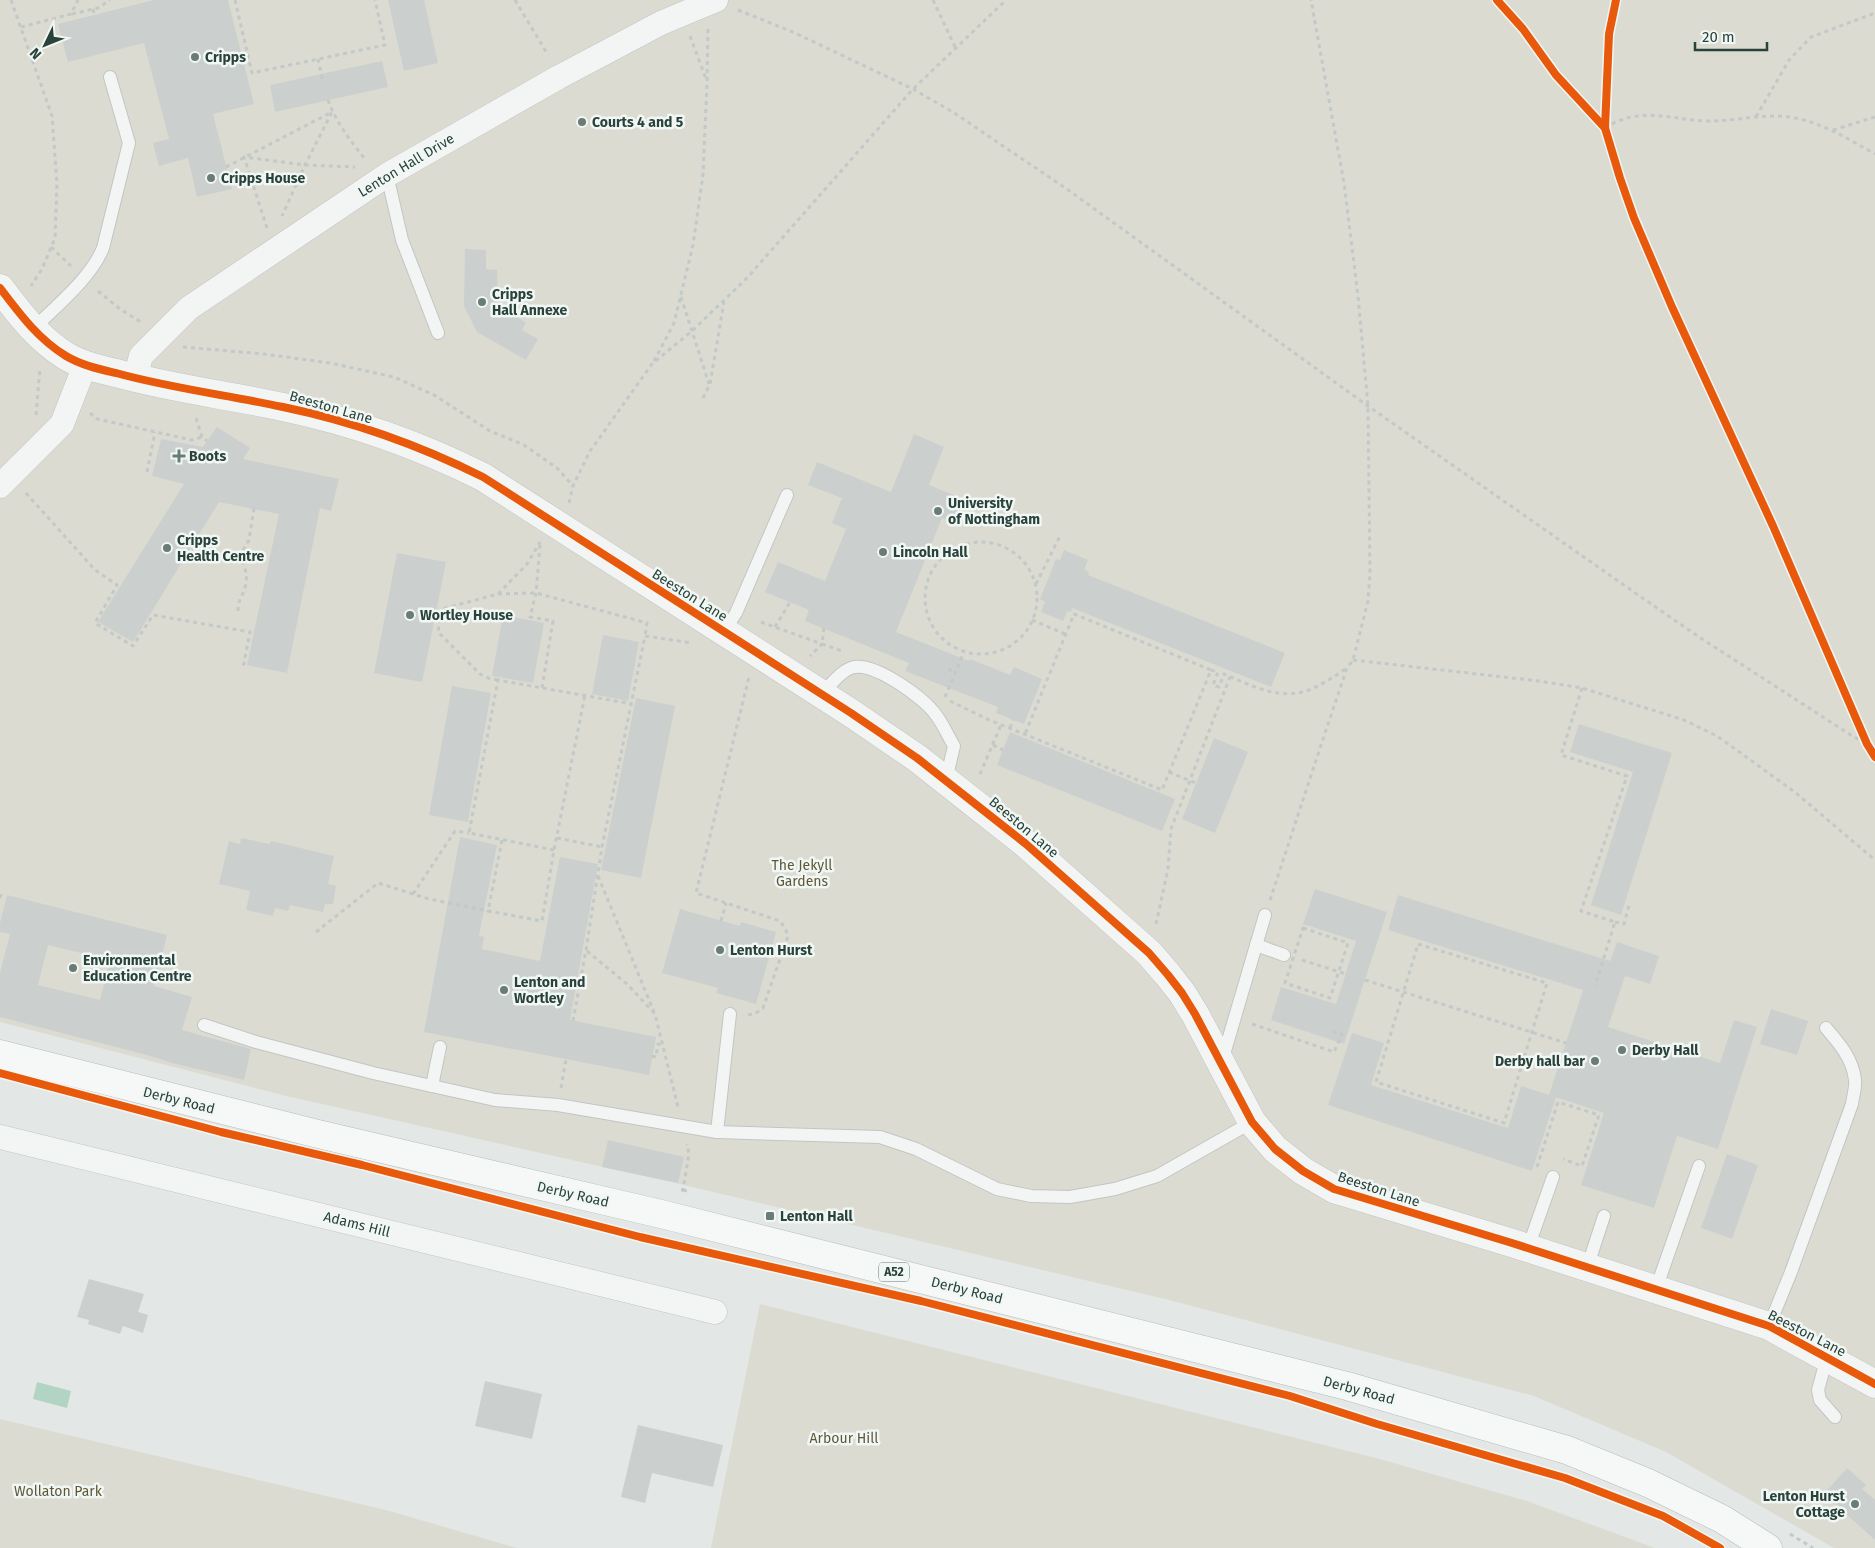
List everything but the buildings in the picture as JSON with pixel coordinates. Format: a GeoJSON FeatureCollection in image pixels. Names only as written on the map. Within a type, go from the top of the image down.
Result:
{"type":"FeatureCollection","features":[{"type":"Feature","properties":{"kind":"highway","name":"Derby Road"},"geometry":{"type":"LineString","coordinates":[[0,1054],[318,1134],[670,1216],[1347,1386],[1567,1450],[1648,1483],[1722,1519],[1768,1548]]}},
{"type":"Feature","properties":{"kind":"street","name":"Lenton Hall Drive"},"geometry":{"type":"LineString","coordinates":[[135,379],[141,356],[189,308],[272,246],[380,173],[661,23],[712,2]]}},
{"type":"Feature","properties":{"kind":"street","name":"Beeston Lane"},"geometry":{"type":"LineString","coordinates":[[13,291],[42,337],[66,356],[85,365],[135,379],[285,407],[407,443],[446,458],[483,477],[552,524],[822,694],[916,758],[1026,844],[1148,953],[1182,993],[1222,1062],[1252,1122],[1275,1149],[1303,1171],[1334,1189],[1528,1248],[1769,1326],[1875,1384]]}},
{"type":"Feature","properties":{"kind":"street"},"geometry":{"type":"LineString","coordinates":[[5,481],[62,424],[85,365]]}},
{"type":"Feature","properties":{"kind":"street","name":"Adams Hill"},"geometry":{"type":"LineString","coordinates":[[0,1137],[715,1312]]}},
{"type":"Feature","properties":{"kind":"lane"},"geometry":{"type":"LineString","coordinates":[[42,337],[99,258],[103,248],[129,143],[110,77]]}},
{"type":"Feature","properties":{"kind":"lane"},"geometry":{"type":"LineString","coordinates":[[380,173],[402,240],[438,333]]}},
{"type":"Feature","properties":{"kind":"lane"},"geometry":{"type":"LineString","coordinates":[[724,631],[736,613],[787,495]]}},
{"type":"Feature","properties":{"kind":"lane"},"geometry":{"type":"LineString","coordinates":[[822,694],[846,670],[855,667],[867,668],[885,676],[909,691],[937,716],[954,746],[946,780]]}},
{"type":"Feature","properties":{"kind":"lane"},"geometry":{"type":"LineString","coordinates":[[1222,1062],[1265,915]]}},
{"type":"Feature","properties":{"kind":"lane"},"geometry":{"type":"LineString","coordinates":[[1256,945],[1289,956]]}},
{"type":"Feature","properties":{"kind":"lane"},"geometry":{"type":"LineString","coordinates":[[717,1132],[730,1014]]}},
{"type":"Feature","properties":{"kind":"lane"},"geometry":{"type":"LineString","coordinates":[[204,1024],[256,1042],[373,1073],[495,1100],[558,1105],[717,1132],[880,1137],[916,1148],[997,1189],[1031,1196],[1070,1197],[1115,1189],[1157,1176],[1252,1122]]}},
{"type":"Feature","properties":{"kind":"lane"},"geometry":{"type":"LineString","coordinates":[[1769,1326],[1791,1272],[1852,1104],[1856,1081],[1851,1062],[1826,1028]]}},
{"type":"Feature","properties":{"kind":"lane"},"geometry":{"type":"LineString","coordinates":[[432,1086],[440,1047]]}},
{"type":"Feature","properties":{"kind":"lane"},"geometry":{"type":"LineString","coordinates":[[1656,1289],[1699,1166]]}},
{"type":"Feature","properties":{"kind":"lane"},"geometry":{"type":"LineString","coordinates":[[1528,1248],[1554,1175]]}},
{"type":"Feature","properties":{"kind":"lane"},"geometry":{"type":"LineString","coordinates":[[1587,1268],[1604,1216]]}},
{"type":"Feature","properties":{"kind":"lane"},"geometry":{"type":"LineString","coordinates":[[1827,1357],[1818,1390],[1820,1400],[1835,1417]]}},
{"type":"Feature","properties":{"kind":"path"},"geometry":{"type":"LineString","coordinates":[[11,0],[52,116],[57,184],[56,238],[42,269],[13,291]]}},
{"type":"Feature","properties":{"kind":"path"},"geometry":{"type":"LineString","coordinates":[[71,14],[78,0]]}},
{"type":"Feature","properties":{"kind":"path"},"geometry":{"type":"LineString","coordinates":[[21,27],[93,10],[110,0]]}},
{"type":"Feature","properties":{"kind":"path"},"geometry":{"type":"LineString","coordinates":[[235,0],[252,73],[384,45],[375,0]]}},
{"type":"Feature","properties":{"kind":"path"},"geometry":{"type":"LineString","coordinates":[[515,0],[559,77]]}},
{"type":"Feature","properties":{"kind":"path"},"geometry":{"type":"LineString","coordinates":[[933,0],[956,47]]}},
{"type":"Feature","properties":{"kind":"path"},"geometry":{"type":"LineString","coordinates":[[652,364],[724,302],[913,89],[1006,0]]}},
{"type":"Feature","properties":{"kind":"path"},"geometry":{"type":"LineString","coordinates":[[1265,915],[1347,668],[1353,660],[1368,601],[1370,573],[1368,406],[1358,296],[1344,183],[1311,0]]}},
{"type":"Feature","properties":{"kind":"path"},"geometry":{"type":"LineString","coordinates":[[498,594],[527,564],[552,524],[590,451],[652,364],[674,323],[693,245],[703,175],[712,2],[795,33],[913,89],[956,114],[1072,192],[1368,406],[1698,637],[1871,746]]}},
{"type":"Feature","properties":{"kind":"path"},"geometry":{"type":"LineString","coordinates":[[93,10],[94,15]]}},
{"type":"Feature","properties":{"kind":"path"},"geometry":{"type":"LineString","coordinates":[[1756,117],[1789,60],[1811,37],[1875,13]]}},
{"type":"Feature","properties":{"kind":"path"},"geometry":{"type":"LineString","coordinates":[[681,15],[707,83]]}},
{"type":"Feature","properties":{"kind":"path"},"geometry":{"type":"LineString","coordinates":[[318,59],[323,83]]}},
{"type":"Feature","properties":{"kind":"path"},"geometry":{"type":"LineString","coordinates":[[328,100],[332,112],[357,149],[380,173]]}},
{"type":"Feature","properties":{"kind":"path"},"geometry":{"type":"LineString","coordinates":[[226,167],[332,112]]}},
{"type":"Feature","properties":{"kind":"path"},"geometry":{"type":"LineString","coordinates":[[272,246],[305,164],[332,112]]}},
{"type":"Feature","properties":{"kind":"path"},"geometry":{"type":"LineString","coordinates":[[1605,128],[1616,120],[1643,114],[1668,115],[1706,121],[1771,115],[1797,118],[1832,130],[1875,154]]}},
{"type":"Feature","properties":{"kind":"path"},"geometry":{"type":"LineString","coordinates":[[1832,130],[1875,116]]}},
{"type":"Feature","properties":{"kind":"path"},"geometry":{"type":"LineString","coordinates":[[1602,120],[1608,136]]}},
{"type":"Feature","properties":{"kind":"path"},"geometry":{"type":"LineString","coordinates":[[244,157],[380,173]]}},
{"type":"Feature","properties":{"kind":"path"},"geometry":{"type":"LineString","coordinates":[[244,157],[272,246]]}},
{"type":"Feature","properties":{"kind":"path"},"geometry":{"type":"LineString","coordinates":[[51,247],[83,278],[120,309],[182,346],[330,363],[394,377],[434,396],[490,431],[524,445],[556,468],[573,486]]}},
{"type":"Feature","properties":{"kind":"path"},"geometry":{"type":"LineString","coordinates":[[681,296],[710,384]]}},
{"type":"Feature","properties":{"kind":"path"},"geometry":{"type":"LineString","coordinates":[[703,398],[710,384],[724,302]]}},
{"type":"Feature","properties":{"kind":"path"},"geometry":{"type":"LineString","coordinates":[[34,452],[42,337]]}},
{"type":"Feature","properties":{"kind":"path"},"geometry":{"type":"LineString","coordinates":[[72,399],[97,419],[192,440],[202,437]]}},
{"type":"Feature","properties":{"kind":"path"},"geometry":{"type":"LineString","coordinates":[[195,417],[202,437],[208,441]]}},
{"type":"Feature","properties":{"kind":"path"},"geometry":{"type":"LineString","coordinates":[[147,472],[155,432]]}},
{"type":"Feature","properties":{"kind":"path"},"geometry":{"type":"LineString","coordinates":[[191,445],[192,440]]}},
{"type":"Feature","properties":{"kind":"path"},"geometry":{"type":"LineString","coordinates":[[5,481],[95,570],[117,585],[94,623],[133,646],[153,616],[250,632],[243,668]]}},
{"type":"Feature","properties":{"kind":"path"},"geometry":{"type":"LineString","coordinates":[[238,611],[238,600],[246,586],[245,569],[240,555],[249,540],[254,508]]}},
{"type":"Feature","properties":{"kind":"path"},"geometry":{"type":"LineString","coordinates":[[542,688],[553,622],[530,616],[552,524]]}},
{"type":"Feature","properties":{"kind":"path"},"geometry":{"type":"LineString","coordinates":[[1036,584],[1060,536]]}},
{"type":"Feature","properties":{"kind":"path"},"geometry":{"type":"LineString","coordinates":[[978,542],[997,544],[1014,553],[1027,566],[1036,584],[1037,604],[1032,620],[1023,636],[1010,646],[995,653],[978,655],[964,652],[946,642],[933,628],[925,610],[925,590],[931,572],[942,556],[958,546],[978,542]]}},
{"type":"Feature","properties":{"kind":"path"},"geometry":{"type":"LineString","coordinates":[[573,1021],[602,846],[632,704],[647,623],[529,592],[498,594],[442,609],[438,632],[480,674],[488,678],[632,704]]}},
{"type":"Feature","properties":{"kind":"path"},"geometry":{"type":"LineString","coordinates":[[775,627],[790,602]]}},
{"type":"Feature","properties":{"kind":"path"},"geometry":{"type":"LineString","coordinates":[[1025,734],[1074,614],[1218,672],[1213,685],[1219,688],[1224,674],[1272,692],[1288,693],[1311,689],[1347,668]]}},
{"type":"Feature","properties":{"kind":"path"},"geometry":{"type":"LineString","coordinates":[[434,620],[439,620]]}},
{"type":"Feature","properties":{"kind":"path"},"geometry":{"type":"LineString","coordinates":[[1032,620],[1065,634]]}},
{"type":"Feature","properties":{"kind":"path"},"geometry":{"type":"LineString","coordinates":[[769,625],[822,644]]}},
{"type":"Feature","properties":{"kind":"path"},"geometry":{"type":"LineString","coordinates":[[645,636],[694,644]]}},
{"type":"Feature","properties":{"kind":"path"},"geometry":{"type":"LineString","coordinates":[[964,652],[944,698],[1010,728],[1162,790],[1211,670]]}},
{"type":"Feature","properties":{"kind":"path"},"geometry":{"type":"LineString","coordinates":[[1353,660],[1530,680],[1582,688],[1684,720],[1717,736],[1796,793],[1875,860]]}},
{"type":"Feature","properties":{"kind":"path"},"geometry":{"type":"LineString","coordinates":[[730,1014],[756,1014],[763,1008],[788,936],[786,928],[780,921],[696,893],[751,669]]}},
{"type":"Feature","properties":{"kind":"path"},"geometry":{"type":"LineString","coordinates":[[948,669],[955,672]]}},
{"type":"Feature","properties":{"kind":"path"},"geometry":{"type":"LineString","coordinates":[[1148,953],[1168,869],[1172,830],[1230,677]]}},
{"type":"Feature","properties":{"kind":"path"},"geometry":{"type":"LineString","coordinates":[[469,833],[498,680]]}},
{"type":"Feature","properties":{"kind":"path"},"geometry":{"type":"LineString","coordinates":[[1582,688],[1561,755],[1627,776],[1581,911],[1624,924],[1629,906]]}},
{"type":"Feature","properties":{"kind":"path"},"geometry":{"type":"LineString","coordinates":[[316,932],[378,884],[413,894],[542,922],[554,850],[585,695]]}},
{"type":"Feature","properties":{"kind":"path"},"geometry":{"type":"LineString","coordinates":[[1010,728],[1013,720]]}},
{"type":"Feature","properties":{"kind":"path"},"geometry":{"type":"LineString","coordinates":[[969,798],[1001,724]]}},
{"type":"Feature","properties":{"kind":"path"},"geometry":{"type":"LineString","coordinates":[[1863,735],[1871,746],[1875,757]]}},
{"type":"Feature","properties":{"kind":"path"},"geometry":{"type":"LineString","coordinates":[[993,745],[1003,750]]}},
{"type":"Feature","properties":{"kind":"path"},"geometry":{"type":"LineString","coordinates":[[1169,772],[1196,783]]}},
{"type":"Feature","properties":{"kind":"path"},"geometry":{"type":"LineString","coordinates":[[413,894],[456,831],[554,850]]}},
{"type":"Feature","properties":{"kind":"path"},"geometry":{"type":"LineString","coordinates":[[557,838],[602,846]]}},
{"type":"Feature","properties":{"kind":"path"},"geometry":{"type":"LineString","coordinates":[[488,911],[502,840]]}},
{"type":"Feature","properties":{"kind":"path"},"geometry":{"type":"LineString","coordinates":[[598,876],[655,1014],[690,1154],[684,1184]]}},
{"type":"Feature","properties":{"kind":"path"},"geometry":{"type":"LineString","coordinates":[[721,921],[726,903]]}},
{"type":"Feature","properties":{"kind":"path"},"geometry":{"type":"LineString","coordinates":[[1594,986],[1615,922]]}},
{"type":"Feature","properties":{"kind":"path"},"geometry":{"type":"LineString","coordinates":[[1303,928],[1348,943],[1339,972],[1330,998],[1285,983],[1289,956],[1303,928]]}},
{"type":"Feature","properties":{"kind":"path"},"geometry":{"type":"LineString","coordinates":[[1418,944],[1547,983],[1532,1032],[1504,1122],[1376,1082],[1418,944]]}},
{"type":"Feature","properties":{"kind":"path"},"geometry":{"type":"LineString","coordinates":[[586,950],[627,984],[655,1014]]}},
{"type":"Feature","properties":{"kind":"path"},"geometry":{"type":"LineString","coordinates":[[1289,956],[1346,974]]}},
{"type":"Feature","properties":{"kind":"path"},"geometry":{"type":"LineString","coordinates":[[1366,980],[1566,1043]]}},
{"type":"Feature","properties":{"kind":"path"},"geometry":{"type":"LineString","coordinates":[[1264,1029],[1334,1052],[1342,1034],[1333,1032]]}},
{"type":"Feature","properties":{"kind":"path"},"geometry":{"type":"LineString","coordinates":[[652,1056],[656,1057],[658,1044],[663,1045]]}},
{"type":"Feature","properties":{"kind":"path"},"geometry":{"type":"LineString","coordinates":[[558,1105],[566,1059]]}},
{"type":"Feature","properties":{"kind":"path"},"geometry":{"type":"LineString","coordinates":[[1558,1100],[1599,1115],[1582,1166],[1559,1158],[1554,1175],[1537,1167],[1558,1100]]}},
{"type":"Feature","properties":{"kind":"green space","name":"University of Nottingham"},"geometry":{"type":"Polygon","coordinates":[[[0,0],[1875,0],[1875,1548],[1834,1548],[1666,1452],[1534,1396],[1169,1300],[684,1185],[286,1096],[0,1022],[0,0]]]}},
{"type":"Feature","properties":{"kind":"green space","name":"Arbour Hill"},"geometry":{"type":"Polygon","coordinates":[[[760,1304],[1376,1458],[1527,1501],[1655,1548],[711,1548],[760,1304]]]}},
{"type":"Feature","properties":{"kind":"green space","name":"Wollaton Park"},"geometry":{"type":"Polygon","coordinates":[[[0,1419],[386,1510],[517,1548],[0,1548],[0,1419]]]}},
{"type":"Feature","properties":{"kind":"shaded area"},"geometry":{"type":"Polygon","coordinates":[[[37,1382],[71,1391],[67,1408],[33,1399],[37,1382]]]}},
{"type":"Feature","properties":{"kind":"cycle path"},"geometry":{"type":"LineString","coordinates":[[1497,0],[1523,29],[1556,75],[1605,128]]}},
{"type":"Feature","properties":{"kind":"cycle path"},"geometry":{"type":"LineString","coordinates":[[1616,0],[1609,34],[1605,128],[1620,178],[1634,218],[1672,307],[1773,526],[1867,744],[1875,757]]}},
{"type":"Feature","properties":{"kind":"cycle path"},"geometry":{"type":"LineString","coordinates":[[0,288],[38,334],[56,349],[78,362],[157,383],[283,407],[334,419],[410,445],[483,477],[851,713],[917,758],[1026,844],[1149,953],[1182,993],[1195,1014],[1252,1122],[1275,1149],[1303,1171],[1334,1189],[1512,1243],[1769,1326],[1875,1384]]}},
{"type":"Feature","properties":{"kind":"cycle path"},"geometry":{"type":"LineString","coordinates":[[0,1073],[221,1132],[362,1165],[640,1237],[921,1301],[1290,1396],[1377,1424],[1565,1478],[1663,1516],[1720,1548]]}},
{"type":"Feature","properties":{"kind":"place","name":"Cripps"},"geometry":{"type":"Point","coordinates":[195,57]}},
{"type":"Feature","properties":{"kind":"place","name":"Courts 4 and 5"},"geometry":{"type":"Point","coordinates":[582,122]}},
{"type":"Feature","properties":{"kind":"place","name":"Cripps House"},"geometry":{"type":"Point","coordinates":[211,178]}},
{"type":"Feature","properties":{"kind":"place","name":"Cripps Hall Annexe"},"geometry":{"type":"Point","coordinates":[482,302]}},
{"type":"Feature","properties":{"kind":"place","name":"Boots"},"geometry":{"type":"Point","coordinates":[179,456]}},
{"type":"Feature","properties":{"kind":"place","name":"University of Nottingham"},"geometry":{"type":"Point","coordinates":[938,511]}},
{"type":"Feature","properties":{"kind":"place","name":"Cripps Health Centre"},"geometry":{"type":"Point","coordinates":[167,548]}},
{"type":"Feature","properties":{"kind":"place","name":"Lincoln Hall"},"geometry":{"type":"Point","coordinates":[883,552]}},
{"type":"Feature","properties":{"kind":"place","name":"Wortley House"},"geometry":{"type":"Point","coordinates":[410,615]}},
{"type":"Feature","properties":{"kind":"place","name":"Lenton Hurst"},"geometry":{"type":"Point","coordinates":[720,950]}},
{"type":"Feature","properties":{"kind":"place","name":"Environmental Education Centre"},"geometry":{"type":"Point","coordinates":[73,968]}},
{"type":"Feature","properties":{"kind":"place","name":"Lenton and Wortley"},"geometry":{"type":"Point","coordinates":[504,990]}},
{"type":"Feature","properties":{"kind":"place","name":"Derby Hall"},"geometry":{"type":"Point","coordinates":[1622,1050]}},
{"type":"Feature","properties":{"kind":"place","name":"Derby hall bar"},"geometry":{"type":"Point","coordinates":[1595,1061]}},
{"type":"Feature","properties":{"kind":"place","name":"Lenton Hall"},"geometry":{"type":"Point","coordinates":[770,1216]}},
{"type":"Feature","properties":{"kind":"place","name":"Lenton Hurst Cottage"},"geometry":{"type":"Point","coordinates":[1855,1504]}},
{"type":"Feature","properties":{"kind":"park label","name":"The Jekyll Gardens"},"geometry":{"type":"Point","coordinates":[802,874]}}]}
